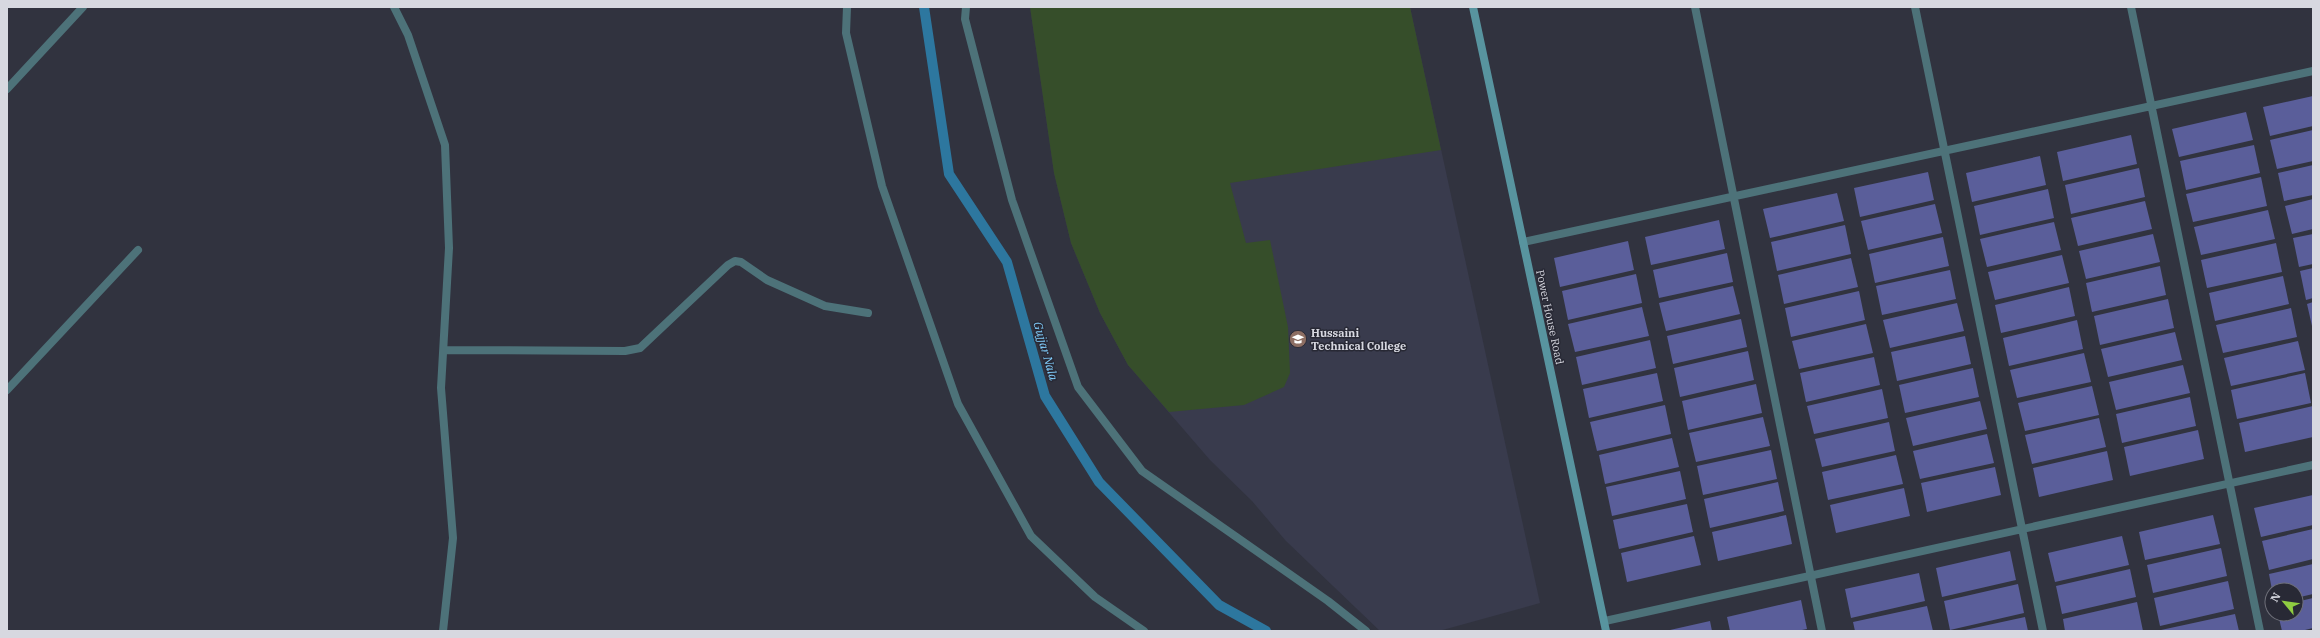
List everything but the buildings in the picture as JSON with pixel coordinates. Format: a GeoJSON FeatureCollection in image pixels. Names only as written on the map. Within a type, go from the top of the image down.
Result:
{"type":"FeatureCollection","features":[{"type":"Feature","properties":{"kind":"street"},"geometry":{"type":"LineString","coordinates":[[7,88],[83,7]]}},
{"type":"Feature","properties":{"kind":"street"},"geometry":{"type":"LineString","coordinates":[[394,7],[408,35],[445,145],[449,248],[441,388],[453,538],[443,631]]}},
{"type":"Feature","properties":{"kind":"street"},"geometry":{"type":"LineString","coordinates":[[847,7],[846,33],[882,186],[958,404],[1031,536],[1095,597],[1144,631]]}},
{"type":"Feature","properties":{"kind":"street"},"geometry":{"type":"LineString","coordinates":[[966,7],[965,20],[1012,200],[1078,387],[1142,471],[1328,601],[1366,631]]}},
{"type":"Feature","properties":{"kind":"street","name":"Power House Road"},"geometry":{"type":"LineString","coordinates":[[1473,7],[1606,631]]}},
{"type":"Feature","properties":{"kind":"street"},"geometry":{"type":"LineString","coordinates":[[1695,7],[1735,196],[1809,576],[1822,631]]}},
{"type":"Feature","properties":{"kind":"street"},"geometry":{"type":"LineString","coordinates":[[1915,7],[1946,150],[2043,631]]}},
{"type":"Feature","properties":{"kind":"street"},"geometry":{"type":"LineString","coordinates":[[2131,7],[2260,631]]}},
{"type":"Feature","properties":{"kind":"street"},"geometry":{"type":"LineString","coordinates":[[1523,242],[2313,71]]}},
{"type":"Feature","properties":{"kind":"street"},"geometry":{"type":"LineString","coordinates":[[7,390],[138,250]]}},
{"type":"Feature","properties":{"kind":"street"},"geometry":{"type":"LineString","coordinates":[[444,350],[625,351],[640,348],[734,261],[740,262],[767,280],[825,306],[868,313]]}},
{"type":"Feature","properties":{"kind":"street"},"geometry":{"type":"LineString","coordinates":[[1604,621],[2313,465]]}},
{"type":"Feature","properties":{"kind":"shaded area","name":"Hussaini Technical College"},"geometry":{"type":"Polygon","coordinates":[[[1030,7],[1410,7],[1540,603],[1439,631],[1380,631],[1286,541],[1252,501],[1210,460],[1128,365],[1100,313],[1071,243],[1054,173],[1030,7]]]}},
{"type":"Feature","properties":{"kind":"green space"},"geometry":{"type":"Polygon","coordinates":[[[1030,7],[1410,7],[1441,150],[1230,183],[1246,243],[1270,240],[1288,327],[1290,373],[1284,387],[1244,405],[1169,412],[1128,365],[1100,313],[1071,243],[1054,173],[1030,7]]]}},
{"type":"Feature","properties":{"kind":"waterway","name":"Gujjar Nala"},"geometry":{"type":"LineString","coordinates":[[924,7],[949,174],[1007,262],[1045,396],[1099,482],[1219,605],[1266,631]]}},
{"type":"Feature","properties":{"kind":"place","name":"Hussaini Technical College"},"geometry":{"type":"Point","coordinates":[1298,339]}}]}
